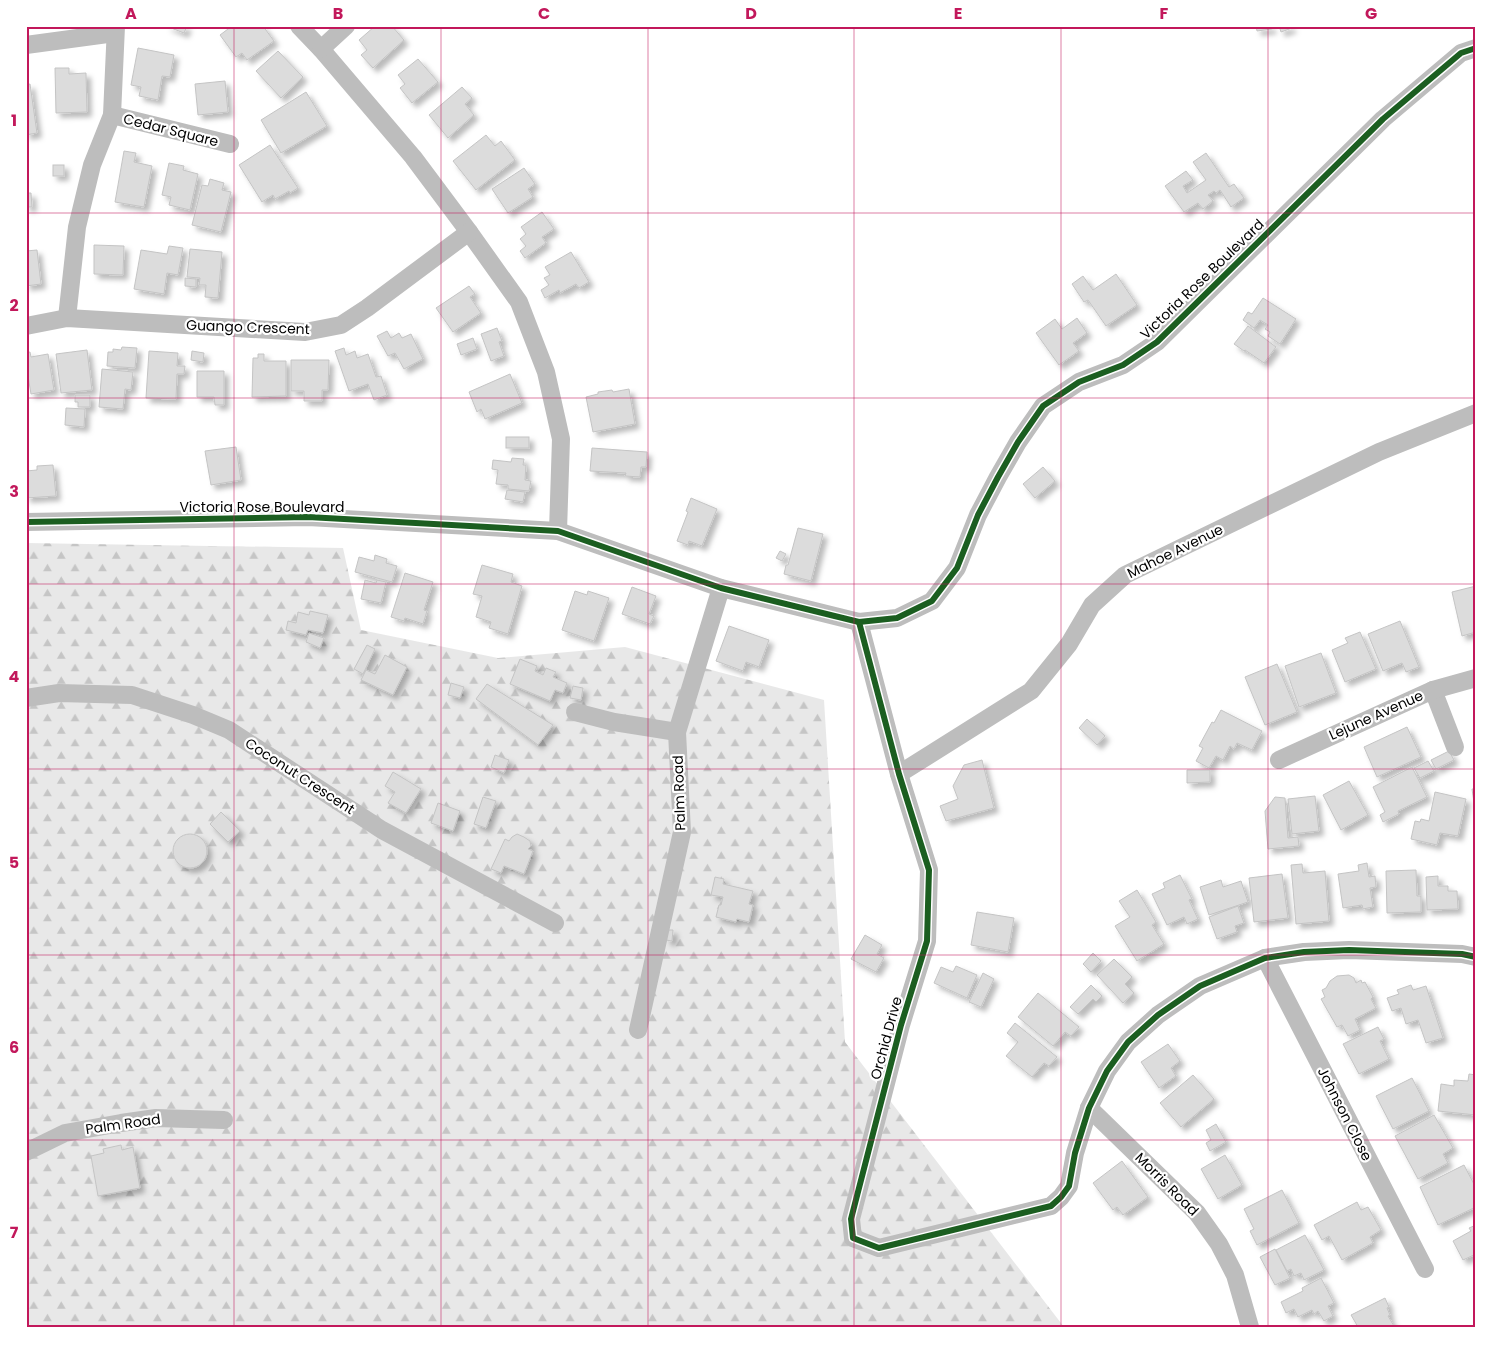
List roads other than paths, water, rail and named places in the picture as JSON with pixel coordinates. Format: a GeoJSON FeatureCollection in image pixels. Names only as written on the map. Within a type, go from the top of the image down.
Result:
{"type":"FeatureCollection","features":[{"type":"Feature","properties":{"kind":"street"},"geometry":{"type":"LineString","coordinates":[[299,26],[413,157],[518,302],[546,372],[561,439],[558,531]]}},
{"type":"Feature","properties":{"kind":"street"},"geometry":{"type":"LineString","coordinates":[[321,49],[346,26]]}},
{"type":"Feature","properties":{"kind":"street"},"geometry":{"type":"LineString","coordinates":[[26,45],[115,30],[112,115],[92,165],[77,227],[67,318]]}},
{"type":"Feature","properties":{"kind":"street","name":"Victoria Rose Boulevard"},"geometry":{"type":"LineString","coordinates":[[26,522],[308,517],[558,531],[721,588],[859,622],[898,618],[932,601],[956,568],[978,515],[998,476],[1018,442],[1043,406],[1079,382],[1123,365],[1157,342],[1383,120],[1461,53],[1476,48]]}},
{"type":"Feature","properties":{"kind":"street","name":"Cedar Square"},"geometry":{"type":"LineString","coordinates":[[112,115],[230,144]]}},
{"type":"Feature","properties":{"kind":"street","name":"Guango Crescent"},"geometry":{"type":"LineString","coordinates":[[26,326],[67,318],[304,332],[341,324],[368,308],[469,232]]}},
{"type":"Feature","properties":{"kind":"street","name":"Mahoe Avenue"},"geometry":{"type":"LineString","coordinates":[[899,774],[1031,691],[1069,644],[1092,606],[1125,575],[1379,452],[1476,413]]}},
{"type":"Feature","properties":{"kind":"street","name":"Palm Road"},"geometry":{"type":"LineString","coordinates":[[638,1030],[682,832],[677,732],[721,588]]}},
{"type":"Feature","properties":{"kind":"street","name":"Orchid Drive"},"geometry":{"type":"LineString","coordinates":[[859,622],[899,774],[929,870],[927,941],[901,1025],[851,1219],[853,1238],[879,1248],[1051,1206],[1061,1198],[1069,1186],[1089,1108]]}},
{"type":"Feature","properties":{"kind":"street","name":"Lejune Avenue"},"geometry":{"type":"LineString","coordinates":[[1279,760],[1433,690],[1476,678]]}},
{"type":"Feature","properties":{"kind":"street"},"geometry":{"type":"LineString","coordinates":[[1433,690],[1455,747]]}},
{"type":"Feature","properties":{"kind":"street","name":"Coconut Crescent"},"geometry":{"type":"LineString","coordinates":[[26,698],[59,692],[132,696],[193,715],[229,730],[382,830],[555,923]]}},
{"type":"Feature","properties":{"kind":"street"},"geometry":{"type":"LineString","coordinates":[[575,712],[614,722],[677,732]]}},
{"type":"Feature","properties":{"kind":"street"},"geometry":{"type":"LineString","coordinates":[[1089,1108],[1107,1071],[1128,1042],[1158,1015],[1200,986],[1265,958],[1304,952],[1349,950],[1462,954],[1476,957]]}},
{"type":"Feature","properties":{"kind":"street","name":"Johnson Close"},"geometry":{"type":"LineString","coordinates":[[1265,958],[1425,1270]]}},
{"type":"Feature","properties":{"kind":"street","name":"Morris Road"},"geometry":{"type":"LineString","coordinates":[[1089,1108],[1197,1213],[1219,1244],[1234,1275],[1250,1327]]}},
{"type":"Feature","properties":{"kind":"street","name":"Palm Road"},"geometry":{"type":"LineString","coordinates":[[26,1152],[66,1133],[121,1123],[156,1118],[224,1120]]}}]}
